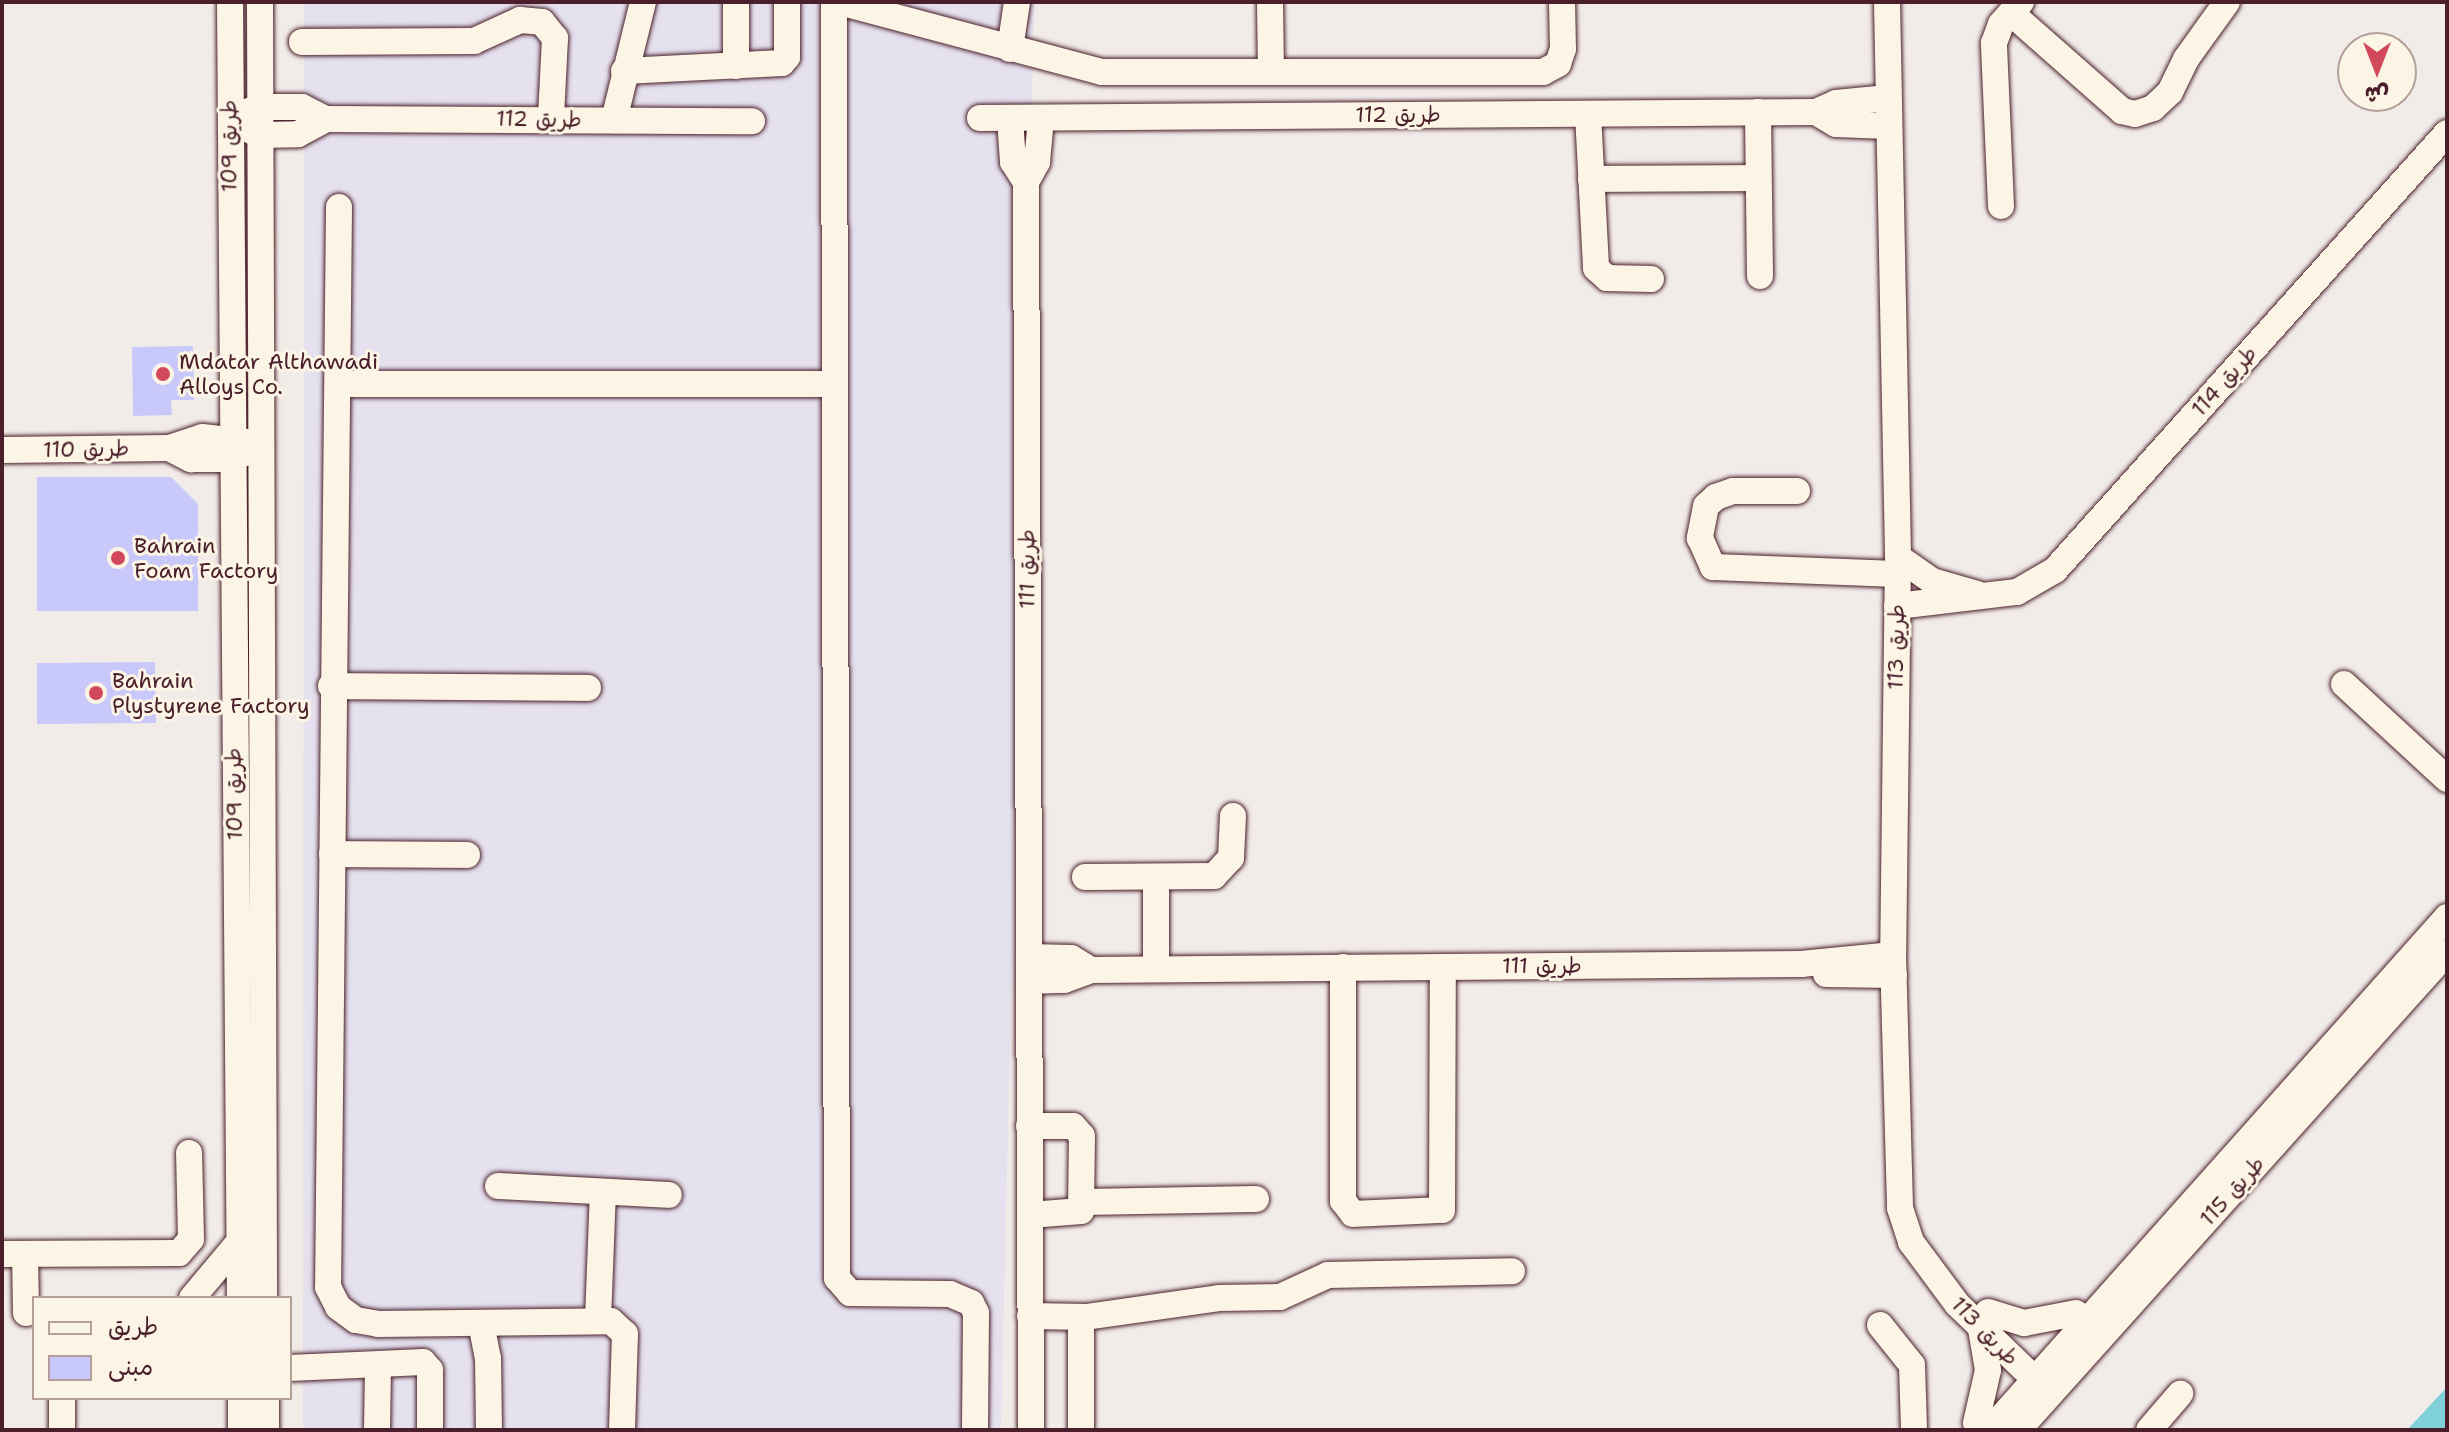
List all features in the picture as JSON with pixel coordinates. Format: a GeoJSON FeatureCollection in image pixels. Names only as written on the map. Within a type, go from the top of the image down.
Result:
{"type":"FeatureCollection","features":[{"type":"Feature","properties":{"kind":"street","name":"طريق 109"},"geometry":{"type":"LineString","coordinates":[[230,2],[230,293],[246,447],[264,1296]]}},
{"type":"Feature","properties":{"kind":"street","name":"طريق 109"},"geometry":{"type":"LineString","coordinates":[[240,1296],[246,447],[260,293],[260,2]]}},
{"type":"Feature","properties":{"kind":"street"},"geometry":{"type":"LineString","coordinates":[[626,65],[619,46],[628,2]]}},
{"type":"Feature","properties":{"kind":"street"},"geometry":{"type":"LineString","coordinates":[[614,120],[643,2]]}},
{"type":"Feature","properties":{"kind":"street"},"geometry":{"type":"LineString","coordinates":[[626,65],[641,49],[654,2]]}},
{"type":"Feature","properties":{"kind":"street"},"geometry":{"type":"LineString","coordinates":[[736,2],[736,66]]}},
{"type":"Feature","properties":{"kind":"street"},"geometry":{"type":"LineString","coordinates":[[626,65],[736,66],[785,61],[787,2]]}},
{"type":"Feature","properties":{"kind":"street"},"geometry":{"type":"LineString","coordinates":[[975,1430],[976,1313],[971,1303],[950,1294],[850,1293],[837,1278],[833,384],[836,2],[1102,72],[1543,72],[1558,64],[1563,49],[1562,2]]}},
{"type":"Feature","properties":{"kind":"street"},"geometry":{"type":"LineString","coordinates":[[1010,49],[1017,2]]}},
{"type":"Feature","properties":{"kind":"street"},"geometry":{"type":"LineString","coordinates":[[1270,2],[1271,72]]}},
{"type":"Feature","properties":{"kind":"street","name":"طريق 113"},"geometry":{"type":"LineString","coordinates":[[1887,2],[1897,566],[1894,965],[1900,1208],[1911,1242],[1941,1279],[2037,1373]]}},
{"type":"Feature","properties":{"kind":"street"},"geometry":{"type":"LineString","coordinates":[[2001,206],[1994,43],[2016,8],[2122,111],[2135,114],[2147,112],[2170,92],[2186,59],[2227,2]]}},
{"type":"Feature","properties":{"kind":"street"},"geometry":{"type":"LineString","coordinates":[[302,42],[474,41],[532,19],[541,47],[543,118]]}},
{"type":"Feature","properties":{"kind":"street","name":"طريق 112"},"geometry":{"type":"LineString","coordinates":[[980,118],[1816,112],[1836,103],[1888,98]]}},
{"type":"Feature","properties":{"kind":"street","name":"طريق 112"},"geometry":{"type":"LineString","coordinates":[[230,120],[259,107],[302,107],[326,119],[752,121]]}},
{"type":"Feature","properties":{"kind":"street"},"geometry":{"type":"LineString","coordinates":[[1758,112],[1760,276]]}},
{"type":"Feature","properties":{"kind":"street","name":"طريق 112"},"geometry":{"type":"LineString","coordinates":[[1816,112],[1836,124],[1888,126]]}},
{"type":"Feature","properties":{"kind":"street"},"geometry":{"type":"LineString","coordinates":[[1588,114],[1599,272],[1607,278],[1651,279]]}},
{"type":"Feature","properties":{"kind":"street","name":"طريق 111"},"geometry":{"type":"LineString","coordinates":[[1010,118],[1013,162],[1026,182]]}},
{"type":"Feature","properties":{"kind":"street","name":"طريق 111"},"geometry":{"type":"LineString","coordinates":[[1031,1430],[1026,182],[1037,162],[1041,118]]}},
{"type":"Feature","properties":{"kind":"street","name":"طريق 112"},"geometry":{"type":"LineString","coordinates":[[259,135],[298,134],[326,119]]}},
{"type":"Feature","properties":{"kind":"street"},"geometry":{"type":"LineString","coordinates":[[230,120],[259,135]]}},
{"type":"Feature","properties":{"kind":"street","name":"طريق 114"},"geometry":{"type":"LineString","coordinates":[[1897,606],[1960,602],[2017,592],[2055,570],[2447,133]]}},
{"type":"Feature","properties":{"kind":"street"},"geometry":{"type":"LineString","coordinates":[[1591,179],[1758,178]]}},
{"type":"Feature","properties":{"kind":"street"},"geometry":{"type":"LineString","coordinates":[[339,207],[339,384],[331,686],[328,1287],[338,1307],[356,1320],[481,1323],[611,1321],[625,1334],[622,1430]]}},
{"type":"Feature","properties":{"kind":"street"},"geometry":{"type":"LineString","coordinates":[[230,293],[260,293]]}},
{"type":"Feature","properties":{"kind":"street"},"geometry":{"type":"LineString","coordinates":[[339,384],[833,384]]}},
{"type":"Feature","properties":{"kind":"street","name":"طريق 110"},"geometry":{"type":"LineString","coordinates":[[2,450],[169,448],[193,438],[246,447]]}},
{"type":"Feature","properties":{"kind":"street"},"geometry":{"type":"LineString","coordinates":[[1797,491],[1733,491],[1716,497],[1706,506],[1700,538],[1713,567],[1897,566]]}},
{"type":"Feature","properties":{"kind":"street","name":"طريق 114"},"geometry":{"type":"LineString","coordinates":[[1897,566],[1981,596]]}},
{"type":"Feature","properties":{"kind":"street"},"geometry":{"type":"LineString","coordinates":[[2344,684],[2447,779]]}},
{"type":"Feature","properties":{"kind":"street"},"geometry":{"type":"LineString","coordinates":[[331,686],[588,688]]}},
{"type":"Feature","properties":{"kind":"street"},"geometry":{"type":"LineString","coordinates":[[1085,877],[1206,879],[1222,872],[1233,850],[1233,816]]}},
{"type":"Feature","properties":{"kind":"street"},"geometry":{"type":"LineString","coordinates":[[332,854],[467,855]]}},
{"type":"Feature","properties":{"kind":"street"},"geometry":{"type":"LineString","coordinates":[[1156,878],[1156,969]]}},
{"type":"Feature","properties":{"kind":"street","name":"طريق 115"},"geometry":{"type":"LineString","coordinates":[[2037,1373],[2447,917]]}},
{"type":"Feature","properties":{"kind":"street","name":"طريق 115"},"geometry":{"type":"LineString","coordinates":[[1979,1428],[2037,1373],[2447,952]]}},
{"type":"Feature","properties":{"kind":"street","name":"طريق 111"},"geometry":{"type":"LineString","coordinates":[[1029,969],[1064,980],[1091,970],[1894,965]]}},
{"type":"Feature","properties":{"kind":"street"},"geometry":{"type":"LineString","coordinates":[[1343,967],[1343,1201],[1346,1210],[1366,1214],[1433,1213],[1444,1203],[1443,967]]}},
{"type":"Feature","properties":{"kind":"street"},"geometry":{"type":"LineString","coordinates":[[1029,1126],[1080,1129],[1082,1202],[1077,1215],[1030,1215]]}},
{"type":"Feature","properties":{"kind":"street"},"geometry":{"type":"LineString","coordinates":[[21,1313],[14,1254],[179,1253],[191,1239],[189,1153]]}},
{"type":"Feature","properties":{"kind":"street"},"geometry":{"type":"LineString","coordinates":[[498,1186],[669,1195]]}},
{"type":"Feature","properties":{"kind":"street"},"geometry":{"type":"LineString","coordinates":[[598,1320],[603,1192]]}},
{"type":"Feature","properties":{"kind":"street"},"geometry":{"type":"LineString","coordinates":[[1082,1202],[1256,1199]]}},
{"type":"Feature","properties":{"kind":"street"},"geometry":{"type":"LineString","coordinates":[[194,1296],[239,1242]]}},
{"type":"Feature","properties":{"kind":"street","name":"طريق 115"},"geometry":{"type":"LineString","coordinates":[[2018,1430],[2037,1373],[2076,1313],[2109,1278],[2135,1265]]}},
{"type":"Feature","properties":{"kind":"street"},"geometry":{"type":"LineString","coordinates":[[1030,1316],[1081,1317],[1219,1298],[1280,1297],[1328,1275],[1512,1271]]}},
{"type":"Feature","properties":{"kind":"street"},"geometry":{"type":"LineString","coordinates":[[1979,1428],[1987,1383],[1985,1321],[2024,1323],[2076,1313]]}},
{"type":"Feature","properties":{"kind":"street"},"geometry":{"type":"LineString","coordinates":[[1081,1317],[1081,1430]]}},
{"type":"Feature","properties":{"kind":"street"},"geometry":{"type":"LineString","coordinates":[[481,1323],[488,1358],[489,1430]]}},
{"type":"Feature","properties":{"kind":"street"},"geometry":{"type":"LineString","coordinates":[[1880,1325],[1912,1365],[1914,1430]]}},
{"type":"Feature","properties":{"kind":"street"},"geometry":{"type":"LineString","coordinates":[[377,1430],[378,1365]]}},
{"type":"Feature","properties":{"kind":"street"},"geometry":{"type":"LineString","coordinates":[[292,1368],[427,1365],[430,1430]]}},
{"type":"Feature","properties":{"kind":"street"},"geometry":{"type":"LineString","coordinates":[[2149,1430],[2180,1394]]}},
{"type":"Feature","properties":{"kind":"street"},"geometry":{"type":"LineString","coordinates":[[62,1400],[62,1430]]}},
{"type":"Feature","properties":{"kind":"street"},"geometry":{"type":"LineString","coordinates":[[241,1400],[241,1430]]}},
{"type":"Feature","properties":{"kind":"street"},"geometry":{"type":"LineString","coordinates":[[266,1400],[266,1430]]}},
{"type":"Feature","properties":{"kind":"shaded area"},"geometry":{"type":"Polygon","coordinates":[[[304,2],[1034,2],[1001,1430],[303,1430],[304,2]]]}},
{"type":"Feature","properties":{"kind":"water"},"geometry":{"type":"Polygon","coordinates":[[[2447,1387],[2447,1430],[2407,1430],[2447,1387]]]}},
{"type":"Feature","properties":{"kind":"building","name":"Mdatar Althawadi Alloys Co."},"geometry":{"type":"Polygon","coordinates":[[[193,346],[194,400],[171,400],[172,415],[133,416],[132,347],[193,346]]]}},
{"type":"Feature","properties":{"kind":"building","name":"Bahrain Foam Factory"},"geometry":{"type":"Polygon","coordinates":[[[37,477],[171,477],[198,504],[198,611],[37,611],[37,477]]]}},
{"type":"Feature","properties":{"kind":"building","name":"Bahrain Plystyrene Factory"},"geometry":{"type":"Polygon","coordinates":[[[155,662],[156,723],[37,724],[37,663],[155,662]]]}},
{"type":"Feature","properties":{"kind":"place","name":"Mdatar Althawadi Alloys Co."},"geometry":{"type":"Point","coordinates":[163,374]}},
{"type":"Feature","properties":{"kind":"place","name":"Bahrain Foam Factory"},"geometry":{"type":"Point","coordinates":[118,558]}},
{"type":"Feature","properties":{"kind":"place","name":"Bahrain Plystyrene Factory"},"geometry":{"type":"Point","coordinates":[96,693]}}]}
